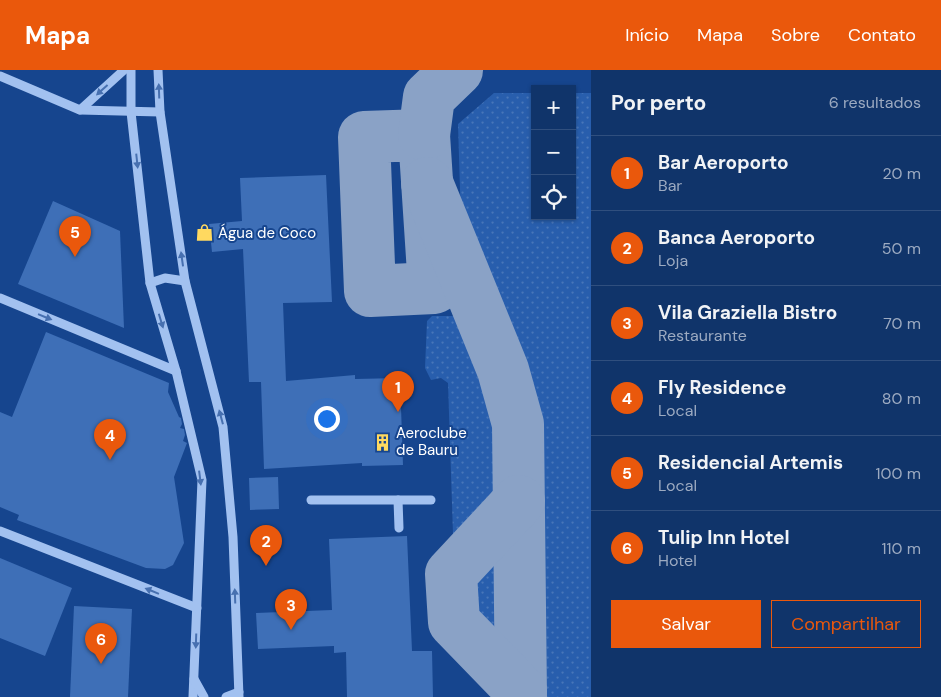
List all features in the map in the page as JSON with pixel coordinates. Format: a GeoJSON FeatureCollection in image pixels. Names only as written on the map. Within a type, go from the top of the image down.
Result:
{"type":"FeatureCollection","features":[{"type":"Feature","properties":{"kind":"street"},"geometry":{"type":"LineString","coordinates":[[80,110],[124,70]]}},
{"type":"Feature","properties":{"kind":"street"},"geometry":{"type":"LineString","coordinates":[[131,70],[131,112],[150,283],[176,371],[202,480],[193,697]]}},
{"type":"Feature","properties":{"kind":"street"},"geometry":{"type":"LineString","coordinates":[[158,70],[160,112],[185,281],[223,427],[233,536],[239,694],[226,697]]}},
{"type":"Feature","properties":{"kind":"street"},"geometry":{"type":"LineString","coordinates":[[0,76],[80,110],[160,112]]}},
{"type":"Feature","properties":{"kind":"street"},"geometry":{"type":"LineString","coordinates":[[150,283],[165,278],[185,281]]}},
{"type":"Feature","properties":{"kind":"street"},"geometry":{"type":"LineString","coordinates":[[0,298],[176,371]]}},
{"type":"Feature","properties":{"kind":"street"},"geometry":{"type":"LineString","coordinates":[[312,500],[431,500]]}},
{"type":"Feature","properties":{"kind":"street"},"geometry":{"type":"LineString","coordinates":[[398,500],[399,528]]}},
{"type":"Feature","properties":{"kind":"street"},"geometry":{"type":"LineString","coordinates":[[0,531],[197,608]]}},
{"type":"Feature","properties":{"kind":"street"},"geometry":{"type":"LineString","coordinates":[[194,679],[204,697]]}},
{"type":"Feature","properties":{"kind":"shaded area"},"geometry":{"type":"Polygon","coordinates":[[[494,93],[531,93],[531,220],[576,220],[576,93],[591,93],[591,697],[533,697],[532,411],[461,222],[458,124],[494,93]]]}},
{"type":"Feature","properties":{"kind":"shaded area"},"geometry":{"type":"Polygon","coordinates":[[[432,316],[465,316],[471,322],[494,375],[506,411],[510,485],[507,496],[466,544],[458,540],[453,534],[448,383],[441,378],[431,380],[425,368],[427,321],[432,316]]]}},
{"type":"Feature","properties":{"kind":"shaded area"},"geometry":{"type":"Polygon","coordinates":[[[509,534],[513,537],[511,662],[504,664],[460,620],[456,596],[458,582],[509,534]]]}},
{"type":"Feature","properties":{"kind":"building"},"geometry":{"type":"Polygon","coordinates":[[[326,175],[332,302],[283,303],[286,381],[355,375],[355,379],[400,378],[403,465],[362,466],[362,463],[264,469],[261,382],[249,382],[243,249],[212,252],[209,224],[242,221],[240,178],[326,175]]]}},
{"type":"Feature","properties":{"kind":"building"},"geometry":{"type":"Polygon","coordinates":[[[53,201],[120,231],[124,328],[18,284],[53,201]]]}},
{"type":"Feature","properties":{"kind":"building"},"geometry":{"type":"Polygon","coordinates":[[[46,332],[169,383],[168,392],[181,418],[182,424],[180,428],[184,429],[185,435],[183,441],[187,443],[174,477],[184,543],[173,565],[165,569],[146,568],[17,520],[19,515],[0,507],[0,412],[12,417],[46,332]]]}},
{"type":"Feature","properties":{"kind":"building"},"geometry":{"type":"Polygon","coordinates":[[[278,477],[279,509],[250,510],[249,478],[278,477]]]}},
{"type":"Feature","properties":{"kind":"building"},"geometry":{"type":"Polygon","coordinates":[[[407,536],[412,651],[432,651],[433,697],[347,697],[346,652],[334,653],[334,646],[258,649],[256,613],[332,610],[329,539],[407,536]]]}},
{"type":"Feature","properties":{"kind":"building"},"geometry":{"type":"Polygon","coordinates":[[[0,558],[72,588],[45,656],[0,638],[0,558]]]}},
{"type":"Feature","properties":{"kind":"building"},"geometry":{"type":"Polygon","coordinates":[[[74,606],[132,609],[128,697],[70,697],[74,606]]]}},
{"type":"Feature","properties":{"kind":"taxiway"},"geometry":{"type":"LineString","coordinates":[[424,135],[429,97],[457,70]]}},
{"type":"Feature","properties":{"kind":"taxiway"},"geometry":{"type":"LineString","coordinates":[[424,135],[434,288],[370,291],[364,137],[424,135]]}},
{"type":"Feature","properties":{"kind":"taxiway"},"geometry":{"type":"LineString","coordinates":[[427,183],[503,370],[518,424],[521,697]]}},
{"type":"Feature","properties":{"kind":"taxiway"},"geometry":{"type":"LineString","coordinates":[[519,501],[451,574],[454,622],[521,691]]}},
{"type":"Feature","properties":{"kind":"place","name":"Água de Coco"},"geometry":{"type":"Point","coordinates":[204,233]}},
{"type":"Feature","properties":{"kind":"place","name":"Residencial Artemis"},"geometry":{"type":"Point","coordinates":[75,257]}},
{"type":"Feature","properties":{"kind":"place","name":"Bar Aeroporto"},"geometry":{"type":"Point","coordinates":[398,412]}},
{"type":"Feature","properties":{"kind":"place","name":"Aeroclube de Bauru"},"geometry":{"type":"Point","coordinates":[382,442]}},
{"type":"Feature","properties":{"kind":"place","name":"Fly Residence"},"geometry":{"type":"Point","coordinates":[110,460]}},
{"type":"Feature","properties":{"kind":"place","name":"Banca Aeroporto"},"geometry":{"type":"Point","coordinates":[266,566]}},
{"type":"Feature","properties":{"kind":"place","name":"Vila Graziella Bistro"},"geometry":{"type":"Point","coordinates":[291,630]}},
{"type":"Feature","properties":{"kind":"place","name":"Tulip Inn Hotel"},"geometry":{"type":"Point","coordinates":[101,664]}}]}
